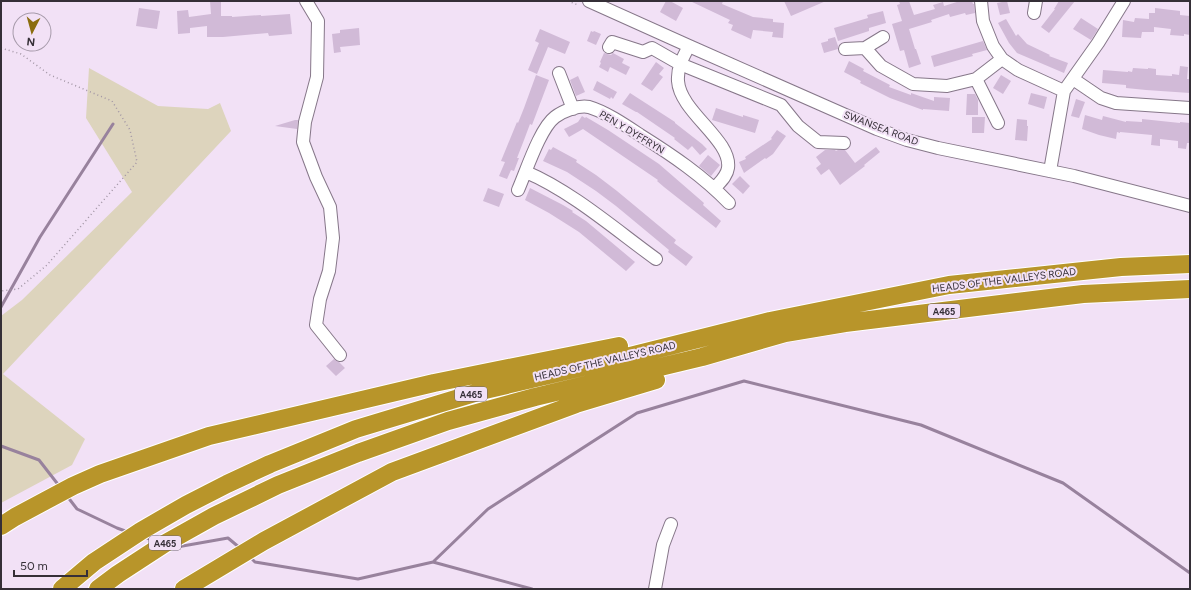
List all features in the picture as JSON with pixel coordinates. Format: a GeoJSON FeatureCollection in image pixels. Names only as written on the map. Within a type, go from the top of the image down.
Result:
{"type":"FeatureCollection","features":[{"type":"Feature","properties":{"kind":"highway","name":"HEADS OF THE VALLEYS ROAD"},"geometry":{"type":"LineString","coordinates":[[62,589],[94,562],[141,531],[186,505],[270,464],[356,429],[484,390],[770,321],[949,285],[1121,267],[1190,264]]}},
{"type":"Feature","properties":{"kind":"highway","name":"HEADS OF THE VALLEYS ROAD"},"geometry":{"type":"LineString","coordinates":[[98,589],[164,544],[214,516],[292,480],[358,453],[448,421],[535,397],[702,357],[785,333],[845,323],[1083,294],[1190,289]]}},
{"type":"Feature","properties":{"kind":"highway"},"geometry":{"type":"LineString","coordinates":[[8,522],[73,486],[100,474],[209,436],[434,383],[657,339],[751,318],[770,321]]}},
{"type":"Feature","properties":{"kind":"highway"},"geometry":{"type":"LineString","coordinates":[[184,589],[264,541],[392,472],[576,404],[683,372],[702,357]]}},
{"type":"Feature","properties":{"kind":"street"},"geometry":{"type":"LineString","coordinates":[[306,1],[318,21],[318,63],[317,77],[305,122],[302,142],[330,207],[333,238],[329,271],[320,299],[316,325],[340,355]]}},
{"type":"Feature","properties":{"kind":"street"},"geometry":{"type":"LineString","coordinates":[[982,1],[983,21],[993,46],[1002,59],[1018,70],[1064,91]]}},
{"type":"Feature","properties":{"kind":"street"},"geometry":{"type":"LineString","coordinates":[[1034,13],[1036,1]]}},
{"type":"Feature","properties":{"kind":"street"},"geometry":{"type":"LineString","coordinates":[[1050,171],[1064,91],[1098,43],[1124,1]]}},
{"type":"Feature","properties":{"kind":"street","name":"SWANSEA ROAD"},"geometry":{"type":"LineString","coordinates":[[584,3],[688,46],[877,129],[907,140],[938,148],[1050,171],[1190,206]]}},
{"type":"Feature","properties":{"kind":"street"},"geometry":{"type":"LineString","coordinates":[[845,49],[864,48],[883,36]]}},
{"type":"Feature","properties":{"kind":"street"},"geometry":{"type":"LineString","coordinates":[[609,47],[612,42],[643,52],[652,48],[680,64],[781,105],[798,126],[818,142],[844,144]]}},
{"type":"Feature","properties":{"kind":"street"},"geometry":{"type":"LineString","coordinates":[[688,46],[680,64],[678,82],[682,96],[724,148],[728,158],[728,169],[723,179],[715,188]]}},
{"type":"Feature","properties":{"kind":"street"},"geometry":{"type":"LineString","coordinates":[[864,48],[881,66],[913,84],[948,86],[976,79],[1002,59]]}},
{"type":"Feature","properties":{"kind":"street"},"geometry":{"type":"LineString","coordinates":[[559,73],[573,109]]}},
{"type":"Feature","properties":{"kind":"street"},"geometry":{"type":"LineString","coordinates":[[976,79],[998,123]]}},
{"type":"Feature","properties":{"kind":"street"},"geometry":{"type":"LineString","coordinates":[[1073,79],[1101,98],[1116,103],[1190,108]]}},
{"type":"Feature","properties":{"kind":"street","name":"PEN Y DYFFRYN"},"geometry":{"type":"LineString","coordinates":[[518,190],[548,124],[556,116],[577,107],[588,107],[626,126],[687,166],[715,188],[729,203]]}},
{"type":"Feature","properties":{"kind":"street"},"geometry":{"type":"LineString","coordinates":[[526,172],[569,195],[656,259]]}},
{"type":"Feature","properties":{"kind":"street"},"geometry":{"type":"LineString","coordinates":[[655,589],[663,545],[671,524]]}},
{"type":"Feature","properties":{"kind":"path"},"geometry":{"type":"LineString","coordinates":[[568,1],[584,3]]}},
{"type":"Feature","properties":{"kind":"path"},"geometry":{"type":"LineString","coordinates":[[1,48],[21,54],[50,75],[112,101],[130,130],[137,162],[47,265],[18,289],[1,291]]}},
{"type":"Feature","properties":{"kind":"shaded area"},"geometry":{"type":"Polygon","coordinates":[[[89,68],[158,106],[208,109],[220,103],[231,131],[3,374],[85,439],[72,465],[1,503],[1,316],[22,300],[132,192],[86,118],[89,68]]]}},
{"type":"Feature","properties":{"kind":"building"},"geometry":{"type":"Polygon","coordinates":[[[210,1],[221,1],[221,16],[232,17],[290,14],[292,34],[269,36],[268,33],[207,37],[207,26],[190,28],[190,33],[178,34],[177,11],[188,10],[189,17],[211,14],[210,1]]]}},
{"type":"Feature","properties":{"kind":"building"},"geometry":{"type":"Polygon","coordinates":[[[666,1],[670,1],[683,8],[676,21],[660,12],[666,1]]]}},
{"type":"Feature","properties":{"kind":"building"},"geometry":{"type":"Polygon","coordinates":[[[690,1],[723,1],[722,4],[753,17],[773,19],[773,22],[784,23],[783,38],[772,37],[773,32],[753,30],[751,39],[731,30],[733,25],[728,23],[730,20],[690,1]]]}},
{"type":"Feature","properties":{"kind":"building"},"geometry":{"type":"Polygon","coordinates":[[[784,1],[826,1],[791,16],[784,1]]]}},
{"type":"Feature","properties":{"kind":"building"},"geometry":{"type":"Polygon","coordinates":[[[899,1],[909,1],[914,15],[935,9],[933,5],[943,2],[944,6],[960,1],[972,1],[974,4],[975,13],[966,15],[965,13],[950,17],[949,14],[931,20],[932,22],[909,29],[921,64],[909,68],[904,50],[900,51],[892,24],[902,21],[897,5],[900,4],[899,1]]]}},
{"type":"Feature","properties":{"kind":"building"},"geometry":{"type":"Polygon","coordinates":[[[1007,1],[1010,13],[1000,15],[997,3],[1007,1]]]}},
{"type":"Feature","properties":{"kind":"building"},"geometry":{"type":"Polygon","coordinates":[[[1059,1],[1075,1],[1049,33],[1041,27],[1055,9],[1059,1]]]}},
{"type":"Feature","properties":{"kind":"building"},"geometry":{"type":"Polygon","coordinates":[[[139,8],[160,11],[157,29],[136,26],[139,8]]]}},
{"type":"Feature","properties":{"kind":"building"},"geometry":{"type":"Polygon","coordinates":[[[1155,8],[1180,11],[1180,15],[1190,16],[1190,35],[1170,35],[1171,29],[1154,27],[1154,32],[1142,32],[1141,38],[1122,37],[1123,20],[1134,22],[1135,18],[1149,19],[1149,13],[1155,13],[1155,8]]]}},
{"type":"Feature","properties":{"kind":"building"},"geometry":{"type":"Polygon","coordinates":[[[883,11],[886,23],[869,28],[869,31],[838,41],[834,28],[868,18],[867,15],[883,11]]]}},
{"type":"Feature","properties":{"kind":"building"},"geometry":{"type":"Polygon","coordinates":[[[1081,18],[1098,29],[1091,40],[1073,29],[1081,18]]]}},
{"type":"Feature","properties":{"kind":"building"},"geometry":{"type":"Polygon","coordinates":[[[1006,19],[1016,36],[1018,34],[1027,44],[1050,55],[1049,56],[1068,63],[1064,73],[1017,53],[1009,43],[998,23],[1006,19]]]}},
{"type":"Feature","properties":{"kind":"building"},"geometry":{"type":"Polygon","coordinates":[[[359,28],[360,45],[340,47],[341,52],[334,53],[332,34],[340,33],[340,30],[359,28]]]}},
{"type":"Feature","properties":{"kind":"building"},"geometry":{"type":"Polygon","coordinates":[[[540,29],[570,42],[565,54],[548,47],[537,74],[528,70],[539,43],[535,41],[540,29]]]}},
{"type":"Feature","properties":{"kind":"building"},"geometry":{"type":"Polygon","coordinates":[[[591,31],[601,34],[596,45],[587,41],[591,31]]]}},
{"type":"Feature","properties":{"kind":"building"},"geometry":{"type":"Polygon","coordinates":[[[835,37],[838,49],[824,53],[821,43],[835,37]]]}},
{"type":"Feature","properties":{"kind":"building"},"geometry":{"type":"Polygon","coordinates":[[[983,41],[987,50],[972,54],[973,56],[934,67],[931,56],[983,41]]]}},
{"type":"Feature","properties":{"kind":"building"},"geometry":{"type":"Polygon","coordinates":[[[604,53],[611,55],[613,53],[624,59],[622,63],[630,67],[626,75],[610,67],[608,72],[599,67],[604,53]]]}},
{"type":"Feature","properties":{"kind":"building"},"geometry":{"type":"Polygon","coordinates":[[[849,61],[864,69],[863,71],[890,85],[889,87],[934,101],[934,97],[950,98],[949,111],[923,110],[890,98],[860,83],[861,81],[844,72],[849,61]]]}},
{"type":"Feature","properties":{"kind":"building"},"geometry":{"type":"Polygon","coordinates":[[[656,62],[664,68],[659,74],[663,77],[652,91],[641,84],[656,62]]]}},
{"type":"Feature","properties":{"kind":"building"},"geometry":{"type":"Polygon","coordinates":[[[1180,66],[1188,67],[1187,79],[1190,79],[1190,93],[1126,88],[1126,85],[1102,83],[1103,70],[1132,72],[1133,68],[1148,68],[1156,69],[1156,75],[1172,76],[1172,74],[1179,75],[1180,66]]]}},
{"type":"Feature","properties":{"kind":"building"},"geometry":{"type":"Polygon","coordinates":[[[536,75],[549,80],[532,125],[530,124],[517,158],[519,158],[514,171],[511,170],[507,179],[499,176],[505,162],[501,161],[517,122],[518,123],[536,75]]]}},
{"type":"Feature","properties":{"kind":"building"},"geometry":{"type":"Polygon","coordinates":[[[1001,75],[1011,81],[1003,94],[993,88],[1001,75]]]}},
{"type":"Feature","properties":{"kind":"building"},"geometry":{"type":"Polygon","coordinates":[[[578,76],[585,92],[576,96],[570,80],[578,76]]]}},
{"type":"Feature","properties":{"kind":"building"},"geometry":{"type":"Polygon","coordinates":[[[597,81],[617,92],[613,99],[611,97],[610,99],[593,90],[597,81]]]}},
{"type":"Feature","properties":{"kind":"building"},"geometry":{"type":"Polygon","coordinates":[[[630,93],[675,122],[707,149],[700,155],[692,146],[688,150],[674,139],[675,138],[637,112],[622,104],[630,93]]]}},
{"type":"Feature","properties":{"kind":"building"},"geometry":{"type":"Polygon","coordinates":[[[1031,93],[1047,97],[1044,109],[1028,104],[1031,93]]]}},
{"type":"Feature","properties":{"kind":"building"},"geometry":{"type":"Polygon","coordinates":[[[967,94],[975,94],[978,100],[978,115],[966,115],[967,94]]]}},
{"type":"Feature","properties":{"kind":"building"},"geometry":{"type":"Polygon","coordinates":[[[1076,99],[1085,102],[1079,118],[1071,116],[1076,99]]]}},
{"type":"Feature","properties":{"kind":"building"},"geometry":{"type":"Polygon","coordinates":[[[716,108],[743,117],[743,115],[759,120],[755,133],[712,120],[716,108]]]}},
{"type":"Feature","properties":{"kind":"building"},"geometry":{"type":"Polygon","coordinates":[[[1085,115],[1102,120],[1103,116],[1126,122],[1142,122],[1142,119],[1190,123],[1190,143],[1187,143],[1186,149],[1178,148],[1178,141],[1160,139],[1160,146],[1151,145],[1152,135],[1117,132],[1116,139],[1099,135],[1082,129],[1085,115]]]}},
{"type":"Feature","properties":{"kind":"building"},"geometry":{"type":"Polygon","coordinates":[[[582,116],[608,130],[659,164],[704,203],[703,205],[721,221],[716,228],[664,187],[657,181],[658,180],[583,129],[569,137],[564,129],[578,122],[582,116]]]}},
{"type":"Feature","properties":{"kind":"building"},"geometry":{"type":"Polygon","coordinates":[[[972,117],[985,117],[984,133],[972,133],[972,117]]]}},
{"type":"Feature","properties":{"kind":"building"},"geometry":{"type":"Polygon","coordinates":[[[1017,119],[1027,120],[1027,141],[1015,140],[1017,119]]]}},
{"type":"Feature","properties":{"kind":"building"},"geometry":{"type":"Polygon","coordinates":[[[298,120],[297,129],[275,126],[298,120]]]}},
{"type":"Feature","properties":{"kind":"building"},"geometry":{"type":"Polygon","coordinates":[[[777,130],[786,136],[773,154],[744,173],[739,162],[746,159],[745,157],[772,139],[771,138],[777,130]]]}},
{"type":"Feature","properties":{"kind":"building"},"geometry":{"type":"Polygon","coordinates":[[[553,147],[577,160],[576,162],[617,191],[676,240],[674,243],[693,257],[686,266],[668,252],[669,250],[657,240],[596,191],[567,172],[543,161],[549,149],[551,150],[553,147]]]}},
{"type":"Feature","properties":{"kind":"building"},"geometry":{"type":"Polygon","coordinates":[[[876,147],[880,152],[864,165],[865,166],[840,185],[829,169],[821,175],[816,168],[821,164],[816,157],[825,150],[845,150],[855,163],[876,147]]]}},
{"type":"Feature","properties":{"kind":"building"},"geometry":{"type":"Polygon","coordinates":[[[708,155],[720,165],[711,176],[699,166],[708,155]]]}},
{"type":"Feature","properties":{"kind":"building"},"geometry":{"type":"Polygon","coordinates":[[[740,176],[750,186],[743,194],[732,184],[740,176]]]}},
{"type":"Feature","properties":{"kind":"building"},"geometry":{"type":"Polygon","coordinates":[[[488,188],[504,194],[499,207],[483,201],[488,188]]]}},
{"type":"Feature","properties":{"kind":"building"},"geometry":{"type":"Polygon","coordinates":[[[530,188],[573,211],[572,212],[586,221],[635,262],[626,271],[579,232],[525,200],[530,188]]]}},
{"type":"Feature","properties":{"kind":"building"},"geometry":{"type":"Polygon","coordinates":[[[334,359],[345,368],[336,376],[326,366],[334,359]]]}},
{"type":"Feature","properties":{"kind":"waterway"},"geometry":{"type":"LineString","coordinates":[[1,307],[40,237],[113,124]]}},
{"type":"Feature","properties":{"kind":"waterway"},"geometry":{"type":"LineString","coordinates":[[249,556],[255,562],[358,579],[433,562],[488,509],[637,413],[744,381],[921,425],[1063,483],[1190,573]]}},
{"type":"Feature","properties":{"kind":"waterway"},"geometry":{"type":"LineString","coordinates":[[1,446],[39,460],[60,487]]}},
{"type":"Feature","properties":{"kind":"waterway"},"geometry":{"type":"LineString","coordinates":[[67,496],[77,509],[128,532]]}},
{"type":"Feature","properties":{"kind":"waterway"},"geometry":{"type":"LineString","coordinates":[[144,537],[156,541]]}},
{"type":"Feature","properties":{"kind":"waterway"},"geometry":{"type":"LineString","coordinates":[[173,546],[177,547],[228,538],[240,548]]}},
{"type":"Feature","properties":{"kind":"waterway"},"geometry":{"type":"LineString","coordinates":[[433,562],[532,589]]}}]}
